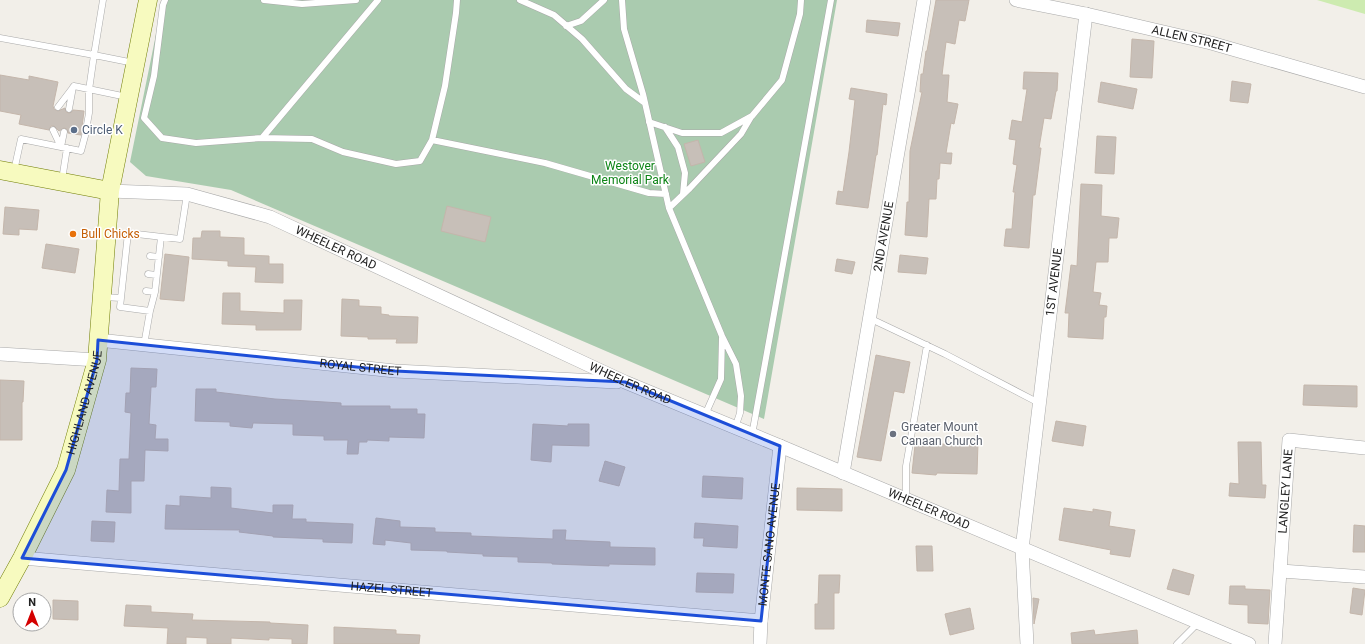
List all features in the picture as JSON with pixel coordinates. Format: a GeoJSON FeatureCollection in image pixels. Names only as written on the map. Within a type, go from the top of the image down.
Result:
{"type":"FeatureCollection","features":[{"type":"Feature","properties":{"kind":"main road","name":"HIGHLAND AVENUE"},"geometry":{"type":"LineString","coordinates":[[0,598],[22,558],[66,470],[97,360],[110,191],[148,0]]}},
{"type":"Feature","properties":{"kind":"main road","name":"WHEELER ROAD"},"geometry":{"type":"LineString","coordinates":[[7,171],[110,191]]}},
{"type":"Feature","properties":{"kind":"street","name":"2ND AVENUE"},"geometry":{"type":"LineString","coordinates":[[843,473],[924,0]]}},
{"type":"Feature","properties":{"kind":"street","name":"ALLEN STREET"},"geometry":{"type":"LineString","coordinates":[[1016,0],[1086,14],[1211,43],[1365,87]]}},
{"type":"Feature","properties":{"kind":"street","name":"1ST AVENUE"},"geometry":{"type":"LineString","coordinates":[[1027,644],[1022,549],[1086,14]]}},
{"type":"Feature","properties":{"kind":"street","name":"WHEELER ROAD"},"geometry":{"type":"LineString","coordinates":[[110,191],[187,194],[270,217],[625,382],[1249,644]]}},
{"type":"Feature","properties":{"kind":"street","name":"ROYAL STREET"},"geometry":{"type":"LineString","coordinates":[[98,340],[395,370],[625,382]]}},
{"type":"Feature","properties":{"kind":"street"},"geometry":{"type":"LineString","coordinates":[[0,354],[97,360]]}},
{"type":"Feature","properties":{"kind":"street","name":"LANGLEY LANE"},"geometry":{"type":"LineString","coordinates":[[1280,571],[1289,440],[1365,448]]}},
{"type":"Feature","properties":{"kind":"street","name":"MONTE SANO AVENUE"},"geometry":{"type":"LineString","coordinates":[[760,644],[780,446]]}},
{"type":"Feature","properties":{"kind":"street","name":"HAZEL STREET"},"geometry":{"type":"LineString","coordinates":[[22,558],[762,621]]}},
{"type":"Feature","properties":{"kind":"street"},"geometry":{"type":"LineString","coordinates":[[1275,644],[1280,571],[1365,577]]}},
{"type":"Feature","properties":{"kind":"lane"},"geometry":{"type":"LineString","coordinates":[[7,171],[21,139],[80,152],[85,136],[89,113],[89,90],[103,0]]}},
{"type":"Feature","properties":{"kind":"lane"},"geometry":{"type":"LineString","coordinates":[[165,0],[163,5],[154,76],[144,118],[162,138],[196,143],[262,138],[312,139],[343,152],[396,164],[420,161],[432,140],[445,86],[457,0]]}},
{"type":"Feature","properties":{"kind":"lane"},"geometry":{"type":"LineString","coordinates":[[264,0],[302,4],[356,0]]}},
{"type":"Feature","properties":{"kind":"lane"},"geometry":{"type":"LineString","coordinates":[[262,138],[378,0]]}},
{"type":"Feature","properties":{"kind":"lane"},"geometry":{"type":"LineString","coordinates":[[520,0],[554,15],[582,39],[626,89],[645,103]]}},
{"type":"Feature","properties":{"kind":"lane"},"geometry":{"type":"LineString","coordinates":[[566,26],[581,22],[604,0]]}},
{"type":"Feature","properties":{"kind":"lane"},"geometry":{"type":"LineString","coordinates":[[622,0],[624,28],[645,103],[669,208],[722,336],[736,364],[741,396],[740,413],[735,428]]}},
{"type":"Feature","properties":{"kind":"lane"},"geometry":{"type":"LineString","coordinates":[[669,208],[741,134],[752,116],[782,80],[800,14],[800,0]]}},
{"type":"Feature","properties":{"kind":"lane"},"geometry":{"type":"LineString","coordinates":[[752,436],[831,0]]}},
{"type":"Feature","properties":{"kind":"lane"},"geometry":{"type":"LineString","coordinates":[[0,38],[136,63]]}},
{"type":"Feature","properties":{"kind":"lane"},"geometry":{"type":"LineString","coordinates":[[74,86],[129,98]]}},
{"type":"Feature","properties":{"kind":"lane"},"geometry":{"type":"LineString","coordinates":[[58,107],[74,86]]}},
{"type":"Feature","properties":{"kind":"lane"},"geometry":{"type":"LineString","coordinates":[[70,109],[74,86]]}},
{"type":"Feature","properties":{"kind":"lane"},"geometry":{"type":"LineString","coordinates":[[649,122],[682,133],[721,133],[752,116]]}},
{"type":"Feature","properties":{"kind":"lane"},"geometry":{"type":"LineString","coordinates":[[665,127],[678,147],[685,173],[683,194]]}},
{"type":"Feature","properties":{"kind":"lane"},"geometry":{"type":"LineString","coordinates":[[53,130],[64,148]]}},
{"type":"Feature","properties":{"kind":"lane"},"geometry":{"type":"LineString","coordinates":[[62,182],[64,132]]}},
{"type":"Feature","properties":{"kind":"lane"},"geometry":{"type":"LineString","coordinates":[[432,140],[545,163],[649,193],[666,194]]}},
{"type":"Feature","properties":{"kind":"lane"},"geometry":{"type":"LineString","coordinates":[[150,311],[120,307],[128,233],[180,239],[187,194]]}},
{"type":"Feature","properties":{"kind":"lane"},"geometry":{"type":"LineString","coordinates":[[144,345],[155,292],[161,237]]}},
{"type":"Feature","properties":{"kind":"lane"},"geometry":{"type":"LineString","coordinates":[[126,253],[134,254]]}},
{"type":"Feature","properties":{"kind":"lane"},"geometry":{"type":"LineString","coordinates":[[150,256],[158,257]]}},
{"type":"Feature","properties":{"kind":"lane"},"geometry":{"type":"LineString","coordinates":[[124,271],[131,272]]}},
{"type":"Feature","properties":{"kind":"lane"},"geometry":{"type":"LineString","coordinates":[[148,274],[156,275]]}},
{"type":"Feature","properties":{"kind":"lane"},"geometry":{"type":"LineString","coordinates":[[122,288],[129,289]]}},
{"type":"Feature","properties":{"kind":"lane"},"geometry":{"type":"LineString","coordinates":[[146,291],[155,292]]}},
{"type":"Feature","properties":{"kind":"lane"},"geometry":{"type":"LineString","coordinates":[[102,296],[121,298]]}},
{"type":"Feature","properties":{"kind":"lane"},"geometry":{"type":"LineString","coordinates":[[869,318],[926,345],[1039,403]]}},
{"type":"Feature","properties":{"kind":"lane"},"geometry":{"type":"LineString","coordinates":[[705,415],[721,378],[722,336]]}},
{"type":"Feature","properties":{"kind":"lane"},"geometry":{"type":"LineString","coordinates":[[906,500],[906,466],[926,345]]}},
{"type":"Feature","properties":{"kind":"lane"},"geometry":{"type":"LineString","coordinates":[[1177,644],[1199,622]]}},
{"type":"Feature","properties":{"kind":"highlighted area"},"geometry":{"type":"Polygon","coordinates":[[[98,340],[395,371],[625,382],[780,446],[761,621],[22,558],[66,470],[97,360],[98,340]]]}},
{"type":"Feature","properties":{"kind":"green space","name":"Westover Memorial Park"},"geometry":{"type":"Polygon","coordinates":[[[163,0],[837,0],[764,419],[231,190],[146,176],[130,162],[163,0]]]}},
{"type":"Feature","properties":{"kind":"green space"},"geometry":{"type":"Polygon","coordinates":[[[1317,0],[1365,0],[1365,14],[1317,0]]]}},
{"type":"Feature","properties":{"kind":"building"},"geometry":{"type":"Polygon","coordinates":[[[936,0],[969,0],[965,21],[959,20],[955,44],[946,42],[942,75],[949,75],[947,102],[958,104],[954,124],[951,123],[946,153],[952,153],[951,164],[940,163],[939,179],[937,179],[936,199],[929,199],[927,237],[905,235],[907,202],[909,202],[910,151],[922,92],[920,92],[921,74],[923,74],[936,0]]]}},
{"type":"Feature","properties":{"kind":"building"},"geometry":{"type":"Polygon","coordinates":[[[867,20],[900,23],[898,36],[866,32],[867,20]]]}},
{"type":"Feature","properties":{"kind":"building"},"geometry":{"type":"Polygon","coordinates":[[[1132,39],[1154,41],[1152,78],[1130,77],[1132,39]]]}},
{"type":"Feature","properties":{"kind":"building"},"geometry":{"type":"Polygon","coordinates":[[[1024,72],[1058,73],[1057,91],[1051,119],[1044,118],[1039,148],[1041,148],[1035,195],[1033,195],[1029,248],[1004,246],[1006,229],[1012,229],[1015,192],[1013,192],[1017,165],[1013,164],[1016,140],[1009,139],[1012,120],[1022,122],[1027,89],[1023,89],[1024,72]]]}},
{"type":"Feature","properties":{"kind":"building"},"geometry":{"type":"Polygon","coordinates":[[[0,75],[29,80],[29,76],[58,82],[53,106],[54,109],[58,111],[65,108],[66,112],[69,113],[73,110],[84,111],[81,135],[68,133],[67,129],[64,128],[59,131],[54,126],[51,126],[49,130],[19,124],[21,115],[0,111],[0,75]]]}},
{"type":"Feature","properties":{"kind":"building"},"geometry":{"type":"Polygon","coordinates":[[[1232,81],[1251,84],[1248,103],[1230,101],[1232,81]]]}},
{"type":"Feature","properties":{"kind":"building"},"geometry":{"type":"Polygon","coordinates":[[[1101,82],[1137,89],[1133,109],[1098,102],[1101,82]]]}},
{"type":"Feature","properties":{"kind":"building"},"geometry":{"type":"Polygon","coordinates":[[[851,88],[887,94],[886,105],[883,104],[877,155],[868,208],[836,204],[838,191],[843,192],[849,152],[855,100],[849,99],[851,88]]]}},
{"type":"Feature","properties":{"kind":"building"},"geometry":{"type":"Polygon","coordinates":[[[1097,136],[1116,137],[1114,174],[1095,173],[1097,136]]]}},
{"type":"Feature","properties":{"kind":"building"},"geometry":{"type":"Polygon","coordinates":[[[698,140],[705,162],[691,166],[684,144],[698,140]]]}},
{"type":"Feature","properties":{"kind":"building"},"geometry":{"type":"Polygon","coordinates":[[[1081,184],[1102,185],[1101,216],[1119,218],[1117,238],[1109,238],[1108,262],[1096,262],[1093,292],[1101,293],[1099,305],[1107,306],[1106,317],[1104,317],[1103,339],[1068,337],[1069,313],[1065,313],[1071,265],[1077,266],[1081,184]]]}},
{"type":"Feature","properties":{"kind":"building"},"geometry":{"type":"Polygon","coordinates":[[[447,206],[491,217],[485,242],[441,231],[447,206]]]}},
{"type":"Feature","properties":{"kind":"building"},"geometry":{"type":"Polygon","coordinates":[[[5,207],[39,210],[37,230],[19,229],[19,235],[3,234],[5,207]]]}},
{"type":"Feature","properties":{"kind":"building"},"geometry":{"type":"Polygon","coordinates":[[[202,231],[220,231],[220,237],[244,238],[244,255],[269,256],[269,264],[283,264],[283,283],[255,282],[256,267],[228,266],[228,261],[192,259],[193,238],[201,238],[202,231]]]}},
{"type":"Feature","properties":{"kind":"building"},"geometry":{"type":"Polygon","coordinates":[[[46,244],[79,249],[75,273],[42,268],[46,244]]]}},
{"type":"Feature","properties":{"kind":"building"},"geometry":{"type":"Polygon","coordinates":[[[165,254],[189,257],[184,301],[160,299],[165,254]]]}},
{"type":"Feature","properties":{"kind":"building"},"geometry":{"type":"Polygon","coordinates":[[[900,255],[928,258],[926,274],[898,272],[900,255]]]}},
{"type":"Feature","properties":{"kind":"building"},"geometry":{"type":"Polygon","coordinates":[[[837,259],[855,262],[852,274],[835,271],[837,259]]]}},
{"type":"Feature","properties":{"kind":"building"},"geometry":{"type":"Polygon","coordinates":[[[223,293],[240,293],[240,311],[284,313],[284,300],[302,300],[301,330],[256,330],[256,325],[222,324],[223,293]]]}},
{"type":"Feature","properties":{"kind":"building"},"geometry":{"type":"Polygon","coordinates":[[[342,299],[359,300],[359,306],[381,307],[381,314],[389,316],[418,317],[417,343],[396,343],[397,339],[368,339],[368,337],[341,336],[342,299]]]}},
{"type":"Feature","properties":{"kind":"building"},"geometry":{"type":"Polygon","coordinates":[[[876,355],[910,362],[904,393],[894,391],[881,461],[857,457],[876,355]]]}},
{"type":"Feature","properties":{"kind":"building"},"geometry":{"type":"Polygon","coordinates":[[[131,368],[157,369],[156,387],[151,387],[149,424],[156,425],[155,439],[168,439],[168,451],[145,450],[144,481],[131,481],[131,513],[106,512],[107,490],[119,491],[120,459],[129,459],[131,413],[125,412],[126,393],[130,393],[131,368]]]}},
{"type":"Feature","properties":{"kind":"building"},"geometry":{"type":"Polygon","coordinates":[[[0,380],[24,381],[22,402],[22,440],[0,440],[0,380]]]}},
{"type":"Feature","properties":{"kind":"building"},"geometry":{"type":"Polygon","coordinates":[[[1304,385],[1357,386],[1357,407],[1303,405],[1304,385]]]}},
{"type":"Feature","properties":{"kind":"building"},"geometry":{"type":"Polygon","coordinates":[[[196,389],[216,389],[216,392],[275,399],[341,403],[341,406],[390,406],[390,409],[417,409],[417,414],[425,414],[424,438],[389,437],[389,441],[367,440],[367,442],[359,442],[358,454],[347,454],[348,440],[324,440],[324,436],[293,435],[293,424],[253,423],[252,428],[230,426],[230,422],[195,421],[196,389]]]}},
{"type":"Feature","properties":{"kind":"building"},"geometry":{"type":"Polygon","coordinates":[[[1056,421],[1086,426],[1083,446],[1052,441],[1056,421]]]}},
{"type":"Feature","properties":{"kind":"building"},"geometry":{"type":"Polygon","coordinates":[[[533,424],[568,426],[568,424],[589,424],[589,446],[552,445],[551,462],[531,460],[533,424]]]}},
{"type":"Feature","properties":{"kind":"building"},"geometry":{"type":"Polygon","coordinates":[[[955,441],[978,442],[977,474],[937,473],[936,475],[912,473],[915,445],[927,446],[928,443],[955,445],[955,441]]]}},
{"type":"Feature","properties":{"kind":"building"},"geometry":{"type":"Polygon","coordinates":[[[1238,442],[1261,442],[1262,485],[1266,485],[1265,498],[1229,496],[1230,483],[1239,484],[1238,442]]]}},
{"type":"Feature","properties":{"kind":"building"},"geometry":{"type":"Polygon","coordinates":[[[605,461],[625,467],[619,486],[599,481],[605,461]]]}},
{"type":"Feature","properties":{"kind":"building"},"geometry":{"type":"Polygon","coordinates":[[[703,476],[743,478],[742,499],[702,497],[703,476]]]}},
{"type":"Feature","properties":{"kind":"building"},"geometry":{"type":"Polygon","coordinates":[[[211,487],[231,488],[231,508],[273,513],[273,505],[293,505],[292,519],[306,519],[306,522],[353,524],[352,543],[323,542],[323,539],[273,537],[239,532],[240,530],[165,529],[166,505],[180,506],[180,496],[211,498],[211,487]]]}},
{"type":"Feature","properties":{"kind":"building"},"geometry":{"type":"Polygon","coordinates":[[[797,488],[842,489],[842,511],[797,510],[797,488]]]}},
{"type":"Feature","properties":{"kind":"building"},"geometry":{"type":"Polygon","coordinates":[[[1064,508],[1093,512],[1093,509],[1111,512],[1109,526],[1135,530],[1130,557],[1110,554],[1111,550],[1059,540],[1064,508]]]}},
{"type":"Feature","properties":{"kind":"building"},"geometry":{"type":"Polygon","coordinates":[[[376,518],[400,521],[400,527],[435,528],[435,532],[471,533],[471,536],[553,539],[553,530],[566,530],[565,540],[610,542],[610,547],[655,548],[655,565],[609,564],[609,566],[518,562],[518,557],[483,556],[483,554],[447,551],[411,550],[411,543],[385,540],[385,545],[373,544],[376,518]]]}},
{"type":"Feature","properties":{"kind":"building"},"geometry":{"type":"Polygon","coordinates":[[[92,521],[115,522],[114,542],[91,541],[92,521]]]}},
{"type":"Feature","properties":{"kind":"building"},"geometry":{"type":"Polygon","coordinates":[[[695,523],[738,526],[737,548],[703,546],[704,538],[694,538],[695,523]]]}},
{"type":"Feature","properties":{"kind":"building"},"geometry":{"type":"Polygon","coordinates":[[[1354,525],[1365,526],[1365,552],[1353,552],[1354,525]]]}},
{"type":"Feature","properties":{"kind":"building"},"geometry":{"type":"Polygon","coordinates":[[[916,546],[932,546],[933,571],[917,571],[916,546]]]}},
{"type":"Feature","properties":{"kind":"building"},"geometry":{"type":"Polygon","coordinates":[[[1173,569],[1194,575],[1189,595],[1167,589],[1173,569]]]}},
{"type":"Feature","properties":{"kind":"building"},"geometry":{"type":"Polygon","coordinates":[[[697,573],[734,574],[733,593],[696,592],[697,573]]]}},
{"type":"Feature","properties":{"kind":"building"},"geometry":{"type":"Polygon","coordinates":[[[819,575],[840,575],[839,593],[834,593],[834,629],[815,629],[815,604],[818,604],[819,575]]]}},
{"type":"Feature","properties":{"kind":"building"},"geometry":{"type":"Polygon","coordinates":[[[1230,586],[1245,586],[1245,589],[1270,590],[1268,624],[1248,623],[1248,605],[1229,604],[1230,586]]]}},
{"type":"Feature","properties":{"kind":"building"},"geometry":{"type":"Polygon","coordinates":[[[1353,588],[1365,590],[1362,615],[1350,613],[1353,588]]]}},
{"type":"Feature","properties":{"kind":"building"},"geometry":{"type":"Polygon","coordinates":[[[1033,598],[1039,599],[1034,624],[1033,598]]]}},
{"type":"Feature","properties":{"kind":"building"},"geometry":{"type":"Polygon","coordinates":[[[53,600],[78,601],[78,620],[53,619],[53,600]]]}},
{"type":"Feature","properties":{"kind":"building"},"geometry":{"type":"Polygon","coordinates":[[[126,605],[151,606],[151,612],[193,614],[192,620],[270,622],[308,625],[307,644],[292,644],[292,639],[269,638],[269,640],[231,638],[231,644],[207,644],[207,638],[186,637],[186,644],[167,644],[168,628],[124,626],[126,605]]]}},
{"type":"Feature","properties":{"kind":"building"},"geometry":{"type":"Polygon","coordinates":[[[970,608],[974,629],[950,635],[945,614],[970,608]]]}},
{"type":"Feature","properties":{"kind":"building"},"geometry":{"type":"Polygon","coordinates":[[[334,627],[396,630],[396,634],[420,635],[419,644],[334,644],[334,627]]]}},
{"type":"Feature","properties":{"kind":"building"},"geometry":{"type":"Polygon","coordinates":[[[1094,630],[1095,635],[1137,630],[1138,644],[1072,644],[1071,633],[1094,630]]]}},
{"type":"Feature","properties":{"kind":"place","name":"Circle K"},"geometry":{"type":"Point","coordinates":[74,130]}},
{"type":"Feature","properties":{"kind":"place","name":"Bull Chicks"},"geometry":{"type":"Point","coordinates":[73,234]}},
{"type":"Feature","properties":{"kind":"place","name":"Greater Mount Canaan Church"},"geometry":{"type":"Point","coordinates":[893,434]}}]}
